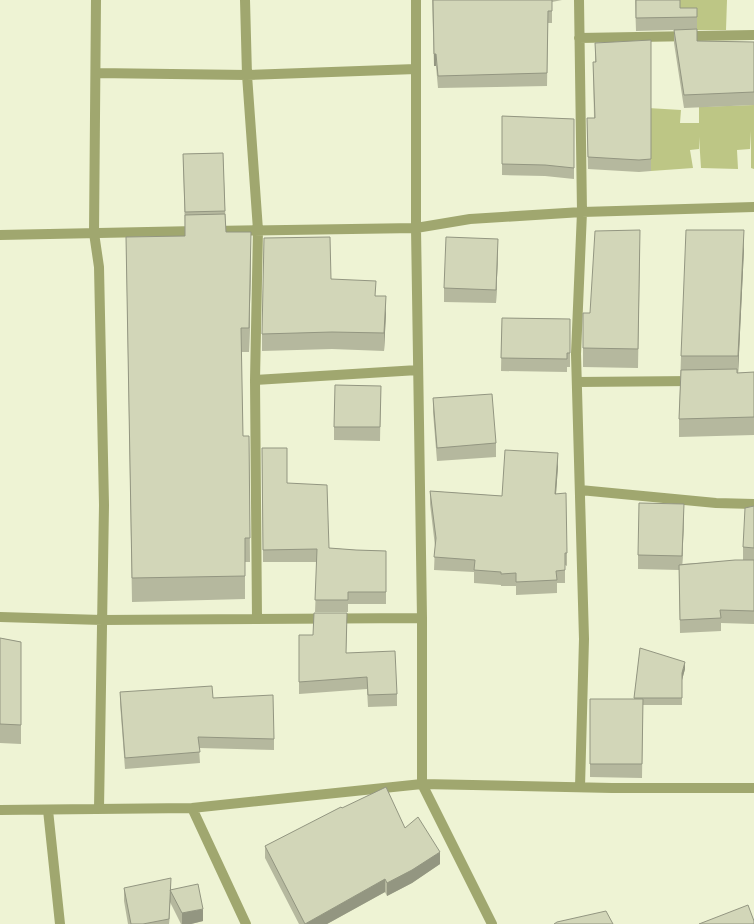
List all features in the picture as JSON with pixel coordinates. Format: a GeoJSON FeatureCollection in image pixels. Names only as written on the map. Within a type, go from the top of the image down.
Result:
{"type":"FeatureCollection","features":[{"type":"Feature","properties":{"kind":"street"},"geometry":{"type":"LineString","coordinates":[[96,0],[94,233],[99,267],[104,489],[99,809]]}},
{"type":"Feature","properties":{"kind":"street"},"geometry":{"type":"LineString","coordinates":[[245,0],[247,75],[258,230],[255,380],[257,619]]}},
{"type":"Feature","properties":{"kind":"street"},"geometry":{"type":"LineString","coordinates":[[416,0],[416,228],[422,618],[422,784],[492,924]]}},
{"type":"Feature","properties":{"kind":"street"},"geometry":{"type":"LineString","coordinates":[[578,0],[582,212],[576,354],[584,639],[580,787]]}},
{"type":"Feature","properties":{"kind":"street"},"geometry":{"type":"LineString","coordinates":[[578,38],[754,35]]}},
{"type":"Feature","properties":{"kind":"street"},"geometry":{"type":"LineString","coordinates":[[96,73],[247,75],[416,69]]}},
{"type":"Feature","properties":{"kind":"street"},"geometry":{"type":"LineString","coordinates":[[0,235],[416,228],[470,219],[582,212],[754,207]]}},
{"type":"Feature","properties":{"kind":"street"},"geometry":{"type":"LineString","coordinates":[[255,380],[418,370]]}},
{"type":"Feature","properties":{"kind":"street"},"geometry":{"type":"LineString","coordinates":[[577,382],[700,381]]}},
{"type":"Feature","properties":{"kind":"street"},"geometry":{"type":"LineString","coordinates":[[580,490],[716,503],[754,504]]}},
{"type":"Feature","properties":{"kind":"street"},"geometry":{"type":"LineString","coordinates":[[0,617],[102,620],[422,618]]}},
{"type":"Feature","properties":{"kind":"street"},"geometry":{"type":"LineString","coordinates":[[0,810],[192,808],[422,784],[754,788]]}},
{"type":"Feature","properties":{"kind":"street"},"geometry":{"type":"LineString","coordinates":[[192,808],[246,924]]}},
{"type":"Feature","properties":{"kind":"street"},"geometry":{"type":"LineString","coordinates":[[48,810],[60,924]]}},
{"type":"Feature","properties":{"kind":"green space"},"geometry":{"type":"Polygon","coordinates":[[[680,0],[727,0],[726,30],[697,30],[680,20],[680,0]]]}},
{"type":"Feature","properties":{"kind":"green space"},"geometry":{"type":"Polygon","coordinates":[[[754,105],[754,169],[751,168],[751,131],[750,149],[737,150],[738,169],[701,168],[699,137],[699,149],[690,150],[693,168],[651,171],[648,108],[681,110],[680,123],[699,123],[699,107],[754,105]]]}},
{"type":"Feature","properties":{"kind":"building"},"geometry":{"type":"Polygon","coordinates":[[[433,0],[552,0],[552,11],[548,11],[547,73],[438,76],[436,54],[434,54],[433,0]]]}},
{"type":"Feature","properties":{"kind":"building"},"geometry":{"type":"Polygon","coordinates":[[[636,0],[680,0],[680,8],[697,8],[697,17],[636,18],[636,0]]]}},
{"type":"Feature","properties":{"kind":"building"},"geometry":{"type":"Polygon","coordinates":[[[697,29],[697,41],[754,42],[754,92],[684,95],[674,30],[697,29]]]}},
{"type":"Feature","properties":{"kind":"building"},"geometry":{"type":"Polygon","coordinates":[[[651,40],[651,159],[639,160],[588,157],[587,118],[595,118],[593,62],[596,62],[595,43],[651,40]]]}},
{"type":"Feature","properties":{"kind":"building"},"geometry":{"type":"Polygon","coordinates":[[[502,116],[574,119],[574,168],[545,165],[502,164],[502,116]]]}},
{"type":"Feature","properties":{"kind":"building"},"geometry":{"type":"Polygon","coordinates":[[[223,153],[225,211],[185,212],[183,154],[223,153]]]}},
{"type":"Feature","properties":{"kind":"building"},"geometry":{"type":"Polygon","coordinates":[[[225,214],[226,232],[251,232],[249,328],[241,328],[243,436],[249,436],[250,538],[245,538],[245,576],[132,578],[126,237],[185,236],[185,215],[225,214]]]}},
{"type":"Feature","properties":{"kind":"building"},"geometry":{"type":"Polygon","coordinates":[[[640,230],[638,349],[583,348],[583,313],[590,313],[595,231],[640,230]]]}},
{"type":"Feature","properties":{"kind":"building"},"geometry":{"type":"Polygon","coordinates":[[[686,230],[744,230],[738,356],[681,356],[686,230]]]}},
{"type":"Feature","properties":{"kind":"building"},"geometry":{"type":"Polygon","coordinates":[[[330,237],[331,279],[376,281],[375,296],[386,296],[384,333],[332,332],[262,334],[264,238],[330,237]]]}},
{"type":"Feature","properties":{"kind":"building"},"geometry":{"type":"Polygon","coordinates":[[[446,237],[498,239],[496,290],[444,288],[446,237]]]}},
{"type":"Feature","properties":{"kind":"building"},"geometry":{"type":"Polygon","coordinates":[[[502,318],[570,319],[570,353],[567,353],[567,359],[501,358],[502,318]]]}},
{"type":"Feature","properties":{"kind":"building"},"geometry":{"type":"Polygon","coordinates":[[[737,369],[737,373],[754,372],[754,417],[679,419],[681,370],[737,369]]]}},
{"type":"Feature","properties":{"kind":"building"},"geometry":{"type":"Polygon","coordinates":[[[335,385],[381,386],[380,427],[334,427],[335,385]]]}},
{"type":"Feature","properties":{"kind":"building"},"geometry":{"type":"Polygon","coordinates":[[[492,394],[496,443],[437,448],[433,398],[492,394]]]}},
{"type":"Feature","properties":{"kind":"building"},"geometry":{"type":"Polygon","coordinates":[[[262,448],[287,448],[287,483],[327,485],[329,548],[386,551],[386,592],[348,592],[348,600],[315,600],[317,549],[263,550],[262,448]]]}},
{"type":"Feature","properties":{"kind":"building"},"geometry":{"type":"Polygon","coordinates":[[[505,450],[558,453],[555,494],[566,493],[567,553],[565,553],[565,570],[556,571],[557,580],[516,582],[516,573],[501,574],[501,572],[474,570],[475,560],[434,557],[436,538],[430,491],[502,496],[505,450]]]}},
{"type":"Feature","properties":{"kind":"building"},"geometry":{"type":"Polygon","coordinates":[[[639,503],[684,504],[682,556],[638,555],[639,503]]]}},
{"type":"Feature","properties":{"kind":"building"},"geometry":{"type":"Polygon","coordinates":[[[754,506],[754,548],[743,547],[745,508],[754,506]]]}},
{"type":"Feature","properties":{"kind":"building"},"geometry":{"type":"Polygon","coordinates":[[[735,560],[754,560],[754,611],[720,610],[721,618],[680,620],[679,565],[735,560]]]}},
{"type":"Feature","properties":{"kind":"building"},"geometry":{"type":"Polygon","coordinates":[[[314,613],[347,613],[346,653],[395,651],[397,694],[368,695],[367,677],[299,682],[299,635],[313,635],[314,613]]]}},
{"type":"Feature","properties":{"kind":"building"},"geometry":{"type":"Polygon","coordinates":[[[0,638],[21,642],[21,725],[0,724],[0,638]]]}},
{"type":"Feature","properties":{"kind":"building"},"geometry":{"type":"Polygon","coordinates":[[[640,648],[685,662],[682,673],[682,698],[634,698],[640,648]]]}},
{"type":"Feature","properties":{"kind":"building"},"geometry":{"type":"Polygon","coordinates":[[[212,686],[213,698],[273,695],[274,739],[198,737],[200,752],[125,758],[120,692],[212,686]]]}},
{"type":"Feature","properties":{"kind":"building"},"geometry":{"type":"Polygon","coordinates":[[[590,699],[643,699],[642,764],[590,764],[590,699]]]}},
{"type":"Feature","properties":{"kind":"building"},"geometry":{"type":"Polygon","coordinates":[[[386,787],[405,828],[418,817],[440,852],[412,870],[387,883],[385,879],[305,924],[265,846],[341,807],[342,808],[386,787]]]}},
{"type":"Feature","properties":{"kind":"building"},"geometry":{"type":"Polygon","coordinates":[[[171,878],[169,919],[143,924],[131,924],[124,888],[171,878]]]}},
{"type":"Feature","properties":{"kind":"building"},"geometry":{"type":"Polygon","coordinates":[[[198,884],[203,909],[182,913],[170,890],[198,884]]]}},
{"type":"Feature","properties":{"kind":"building"},"geometry":{"type":"Polygon","coordinates":[[[748,905],[754,924],[699,924],[748,905]]]}},
{"type":"Feature","properties":{"kind":"building"},"geometry":{"type":"Polygon","coordinates":[[[606,911],[613,924],[554,924],[557,922],[606,911]]]}}]}
